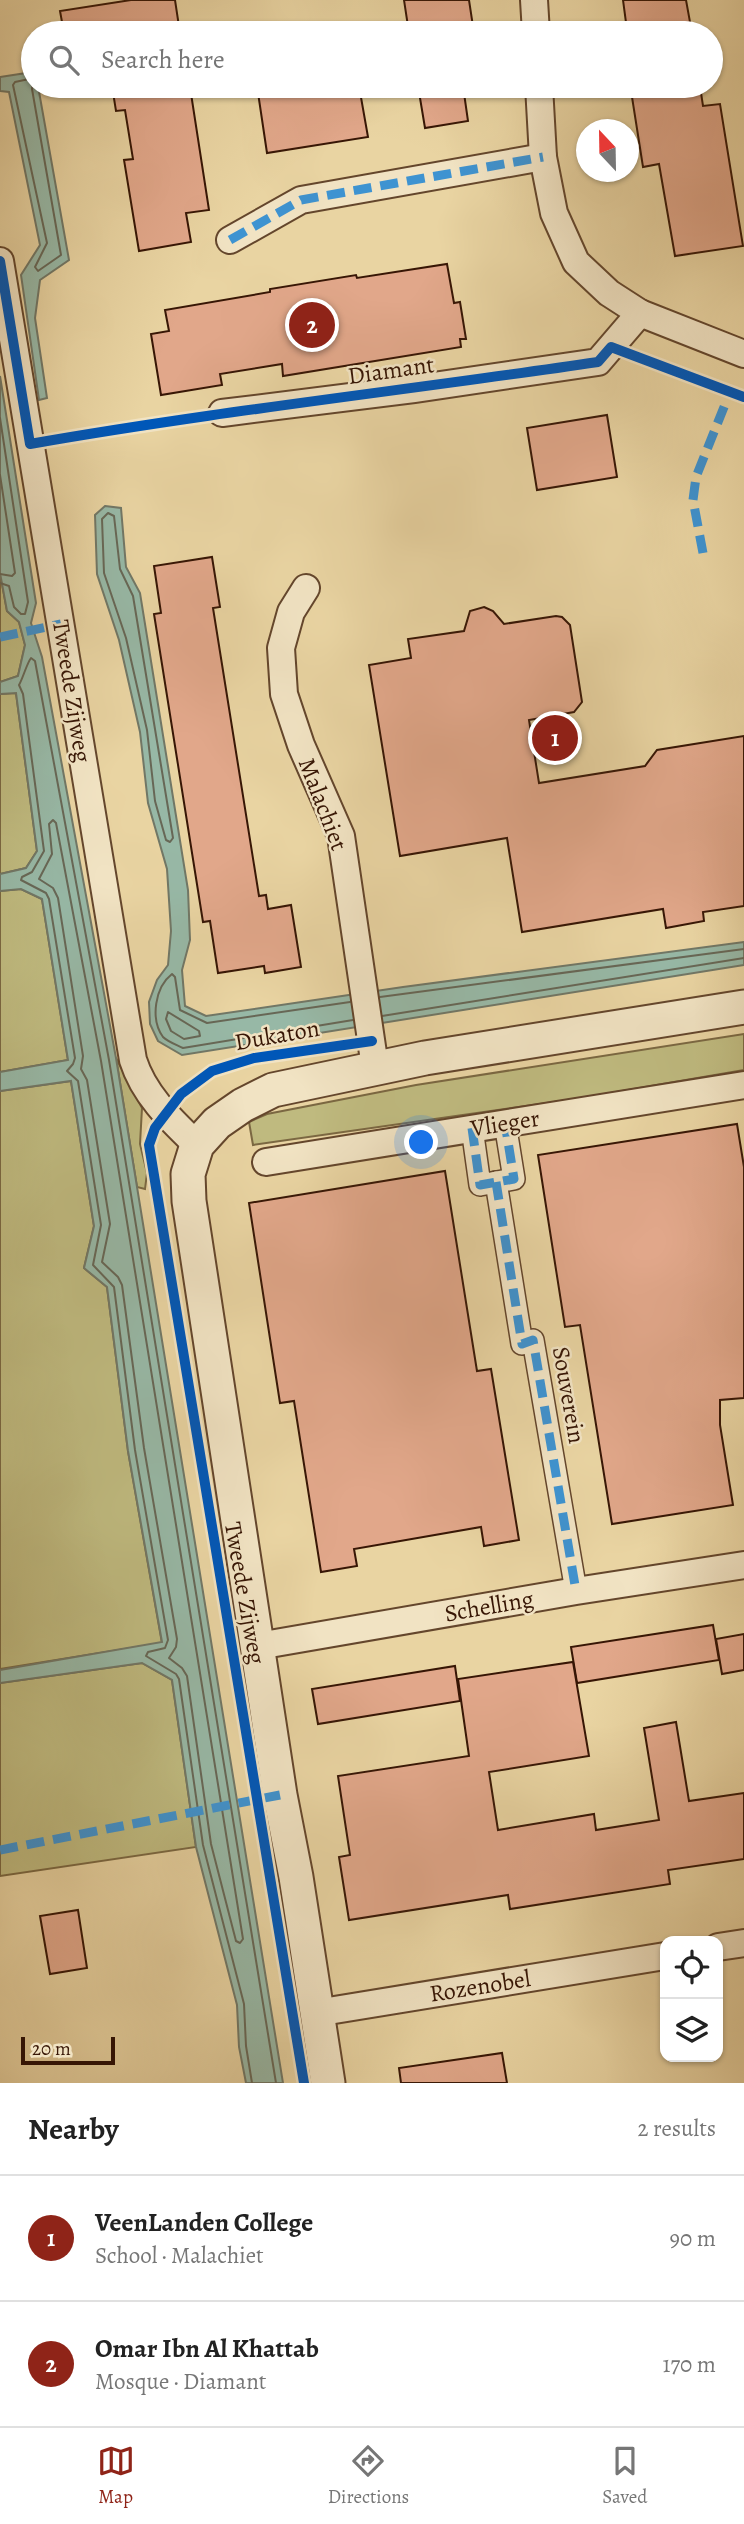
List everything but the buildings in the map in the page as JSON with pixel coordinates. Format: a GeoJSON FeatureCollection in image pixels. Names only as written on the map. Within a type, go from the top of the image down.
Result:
{"type":"FeatureCollection","features":[{"type":"Feature","properties":{"kind":"street"},"geometry":{"type":"LineString","coordinates":[[534,0],[535,21]]}},
{"type":"Feature","properties":{"kind":"street"},"geometry":{"type":"LineString","coordinates":[[540,98],[543,156],[554,213],[576,262],[610,293],[640,313],[744,354]]}},
{"type":"Feature","properties":{"kind":"street"},"geometry":{"type":"LineString","coordinates":[[230,240],[301,201],[543,156]]}},
{"type":"Feature","properties":{"kind":"street","name":"Tweede Zijweg"},"geometry":{"type":"LineString","coordinates":[[0,261],[133,1060],[138,1077],[165,1113],[197,1144],[188,1174],[190,1201],[328,2083]]}},
{"type":"Feature","properties":{"kind":"street","name":"Diamant"},"geometry":{"type":"LineString","coordinates":[[222,413],[598,362],[640,313]]}},
{"type":"Feature","properties":{"kind":"street","name":"Malachiet"},"geometry":{"type":"LineString","coordinates":[[306,588],[291,612],[281,648],[284,694],[301,745],[341,836],[375,1068]]}},
{"type":"Feature","properties":{"kind":"street","name":"Dukaton"},"geometry":{"type":"LineString","coordinates":[[197,1144],[217,1123],[273,1090],[375,1068],[744,1007]]}},
{"type":"Feature","properties":{"kind":"street","name":"Vlieger"},"geometry":{"type":"LineString","coordinates":[[266,1162],[744,1085]]}},
{"type":"Feature","properties":{"kind":"street"},"geometry":{"type":"LineString","coordinates":[[472,1128],[480,1185],[514,1180],[505,1123]]}},
{"type":"Feature","properties":{"kind":"street","name":"Souverein"},"geometry":{"type":"LineString","coordinates":[[496,1182],[522,1344],[533,1340],[576,1591]]}},
{"type":"Feature","properties":{"kind":"street","name":"Schelling"},"geometry":{"type":"LineString","coordinates":[[258,1646],[744,1565]]}},
{"type":"Feature","properties":{"kind":"street"},"geometry":{"type":"LineString","coordinates":[[723,1946],[744,1943]]}},
{"type":"Feature","properties":{"kind":"street","name":"Rozenobel"},"geometry":{"type":"LineString","coordinates":[[316,2012],[660,1957]]}},
{"type":"Feature","properties":{"kind":"shaded area"},"geometry":{"type":"Polygon","coordinates":[[[0,573],[7,611],[19,622],[25,645],[18,676],[0,682],[0,573]]]}},
{"type":"Feature","properties":{"kind":"shaded area"},"geometry":{"type":"Polygon","coordinates":[[[16,693],[37,851],[26,868],[0,874],[0,694],[16,693]]]}},
{"type":"Feature","properties":{"kind":"shaded area"},"geometry":{"type":"Polygon","coordinates":[[[21,889],[42,899],[68,1060],[0,1072],[0,891],[21,889]]]}},
{"type":"Feature","properties":{"kind":"shaded area"},"geometry":{"type":"Polygon","coordinates":[[[744,1034],[744,1070],[581,1098],[253,1145],[249,1122],[267,1114],[416,1085],[744,1034]]]}},
{"type":"Feature","properties":{"kind":"shaded area"},"geometry":{"type":"Polygon","coordinates":[[[116,1058],[142,1108],[140,1144],[147,1173],[145,1189],[137,1187],[116,1058]]]}},
{"type":"Feature","properties":{"kind":"shaded area"},"geometry":{"type":"Polygon","coordinates":[[[71,1081],[94,1226],[84,1268],[107,1287],[128,1451],[162,1643],[0,1669],[0,1091],[71,1081]]]}},
{"type":"Feature","properties":{"kind":"shaded area"},"geometry":{"type":"Polygon","coordinates":[[[142,1663],[172,1680],[196,1847],[0,1876],[0,1683],[142,1663]]]}},
{"type":"Feature","properties":{"kind":"water"},"geometry":{"type":"Polygon","coordinates":[[[21,74],[21,98],[40,98],[69,260],[40,280],[35,318],[47,398],[39,400],[21,275],[40,245],[9,92],[0,91],[0,77],[21,74]]]}},
{"type":"Feature","properties":{"kind":"water"},"geometry":{"type":"Polygon","coordinates":[[[0,376],[36,603],[31,623],[42,657],[116,1058],[283,2083],[246,2083],[239,2047],[237,2005],[196,1847],[172,1680],[142,1663],[0,1683],[0,1670],[162,1642],[128,1451],[107,1287],[84,1268],[94,1226],[71,1081],[0,1091],[0,1072],[68,1060],[42,899],[21,889],[0,891],[0,874],[26,868],[37,851],[16,693],[0,694],[0,682],[18,676],[25,645],[19,622],[7,611],[0,573],[0,376]]]}},
{"type":"Feature","properties":{"kind":"water"},"geometry":{"type":"Polygon","coordinates":[[[105,506],[121,508],[126,567],[140,593],[188,890],[190,940],[182,970],[185,1006],[206,1016],[744,942],[744,965],[182,1055],[158,1041],[150,1024],[149,1002],[157,980],[168,965],[171,931],[167,869],[148,803],[140,732],[119,640],[97,574],[95,515],[105,506]]]}},
{"type":"Feature","properties":{"kind":"marked path"},"geometry":{"type":"LineString","coordinates":[[230,240],[301,200],[543,157]]}},
{"type":"Feature","properties":{"kind":"marked path"},"geometry":{"type":"LineString","coordinates":[[703,553],[693,500],[696,477],[730,392]]}},
{"type":"Feature","properties":{"kind":"marked path"},"geometry":{"type":"LineString","coordinates":[[0,637],[61,624]]}},
{"type":"Feature","properties":{"kind":"marked path"},"geometry":{"type":"LineString","coordinates":[[472,1128],[480,1185],[514,1179],[505,1123]]}},
{"type":"Feature","properties":{"kind":"marked path"},"geometry":{"type":"LineString","coordinates":[[496,1182],[522,1344],[533,1340],[576,1591]]}},
{"type":"Feature","properties":{"kind":"marked path"},"geometry":{"type":"LineString","coordinates":[[0,1850],[280,1795]]}},
{"type":"Feature","properties":{"kind":"cycle path"},"geometry":{"type":"LineString","coordinates":[[0,261],[30,444],[243,411],[598,362],[611,347],[744,397]]}},
{"type":"Feature","properties":{"kind":"cycle path"},"geometry":{"type":"LineString","coordinates":[[304,2083],[149,1145],[155,1128],[181,1094],[212,1071],[254,1058],[372,1041]]}},
{"type":"Feature","properties":{"kind":"place","name":"Omar Ibn Al Khattab"},"geometry":{"type":"Point","coordinates":[312,325]}},
{"type":"Feature","properties":{"kind":"place","name":"VeenLanden College"},"geometry":{"type":"Point","coordinates":[555,738]}}]}
